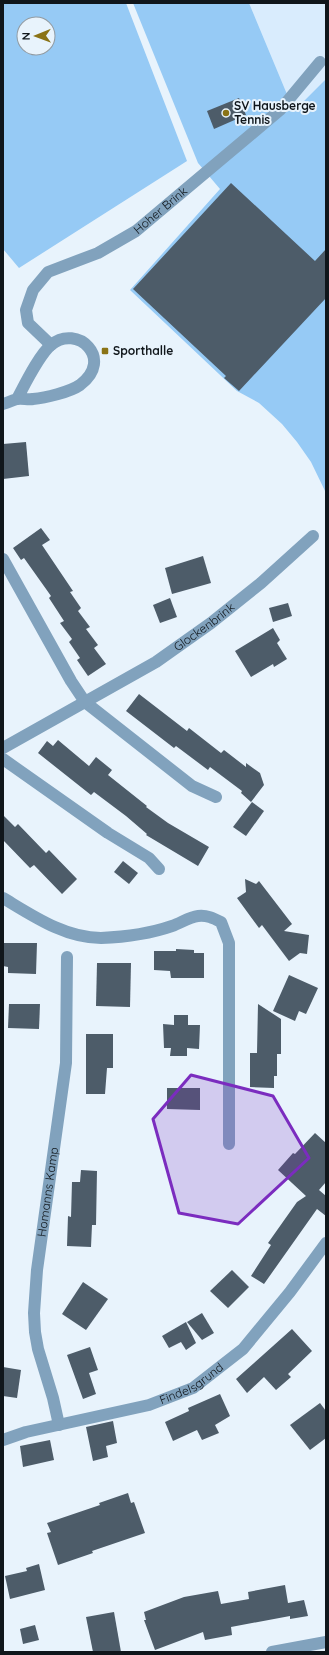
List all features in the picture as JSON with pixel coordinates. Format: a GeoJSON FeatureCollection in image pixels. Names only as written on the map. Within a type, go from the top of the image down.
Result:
{"type":"FeatureCollection","features":[{"type":"Feature","properties":{"kind":"street","name":"Hoher Brink"},"geometry":{"type":"LineString","coordinates":[[51,345],[28,323],[26,310],[33,290],[48,272],[98,253],[136,231],[280,110],[320,62]]}},
{"type":"Feature","properties":{"kind":"street"},"geometry":{"type":"LineString","coordinates":[[3,404],[17,399],[32,400],[58,394],[79,386],[90,375],[94,364],[94,355],[88,346],[76,339],[63,338],[51,345],[17,399]]}},
{"type":"Feature","properties":{"kind":"street","name":"Glockenbrink"},"geometry":{"type":"LineString","coordinates":[[3,748],[156,662],[211,623],[261,583],[313,536]]}},
{"type":"Feature","properties":{"kind":"street"},"geometry":{"type":"LineString","coordinates":[[3,559],[71,681],[85,702],[192,786],[216,797]]}},
{"type":"Feature","properties":{"kind":"street"},"geometry":{"type":"LineString","coordinates":[[3,759],[108,833],[149,858],[159,869]]}},
{"type":"Feature","properties":{"kind":"street"},"geometry":{"type":"LineString","coordinates":[[3,898],[42,921],[69,932],[99,938],[139,935],[172,926],[197,916],[208,916],[221,922],[229,943],[229,1144]]}},
{"type":"Feature","properties":{"kind":"street","name":"Homanns Kamp"},"geometry":{"type":"LineString","coordinates":[[60,1425],[54,1398],[38,1349],[34,1313],[38,1270],[66,1063],[67,957]]}},
{"type":"Feature","properties":{"kind":"street","name":"Findelsgrund"},"geometry":{"type":"LineString","coordinates":[[3,1440],[26,1432],[148,1405],[193,1388],[243,1349],[290,1292],[326,1243]]}},
{"type":"Feature","properties":{"kind":"street"},"geometry":{"type":"LineString","coordinates":[[272,1652],[326,1642]]}},
{"type":"Feature","properties":{"kind":"highlighted area"},"geometry":{"type":"Polygon","coordinates":[[[191,1075],[273,1096],[309,1158],[238,1224],[179,1213],[153,1119],[191,1075]]]}},
{"type":"Feature","properties":{"kind":"shaded area"},"geometry":{"type":"Polygon","coordinates":[[[3,3],[126,3],[187,161],[19,268],[3,249],[3,3]]]}},
{"type":"Feature","properties":{"kind":"shaded area"},"geometry":{"type":"Polygon","coordinates":[[[133,3],[249,3],[294,111],[326,79],[326,493],[311,462],[282,424],[259,403],[237,391],[130,290],[220,189],[198,163],[133,3]]]}},
{"type":"Feature","properties":{"kind":"shaded area"},"geometry":{"type":"Polygon","coordinates":[[[249,3],[326,3],[326,79],[294,111],[249,3]]]}},
{"type":"Feature","properties":{"kind":"building","name":"SV Hausberge Tennis"},"geometry":{"type":"Polygon","coordinates":[[[239,98],[246,115],[214,129],[207,111],[239,98]]]}},
{"type":"Feature","properties":{"kind":"building"},"geometry":{"type":"Polygon","coordinates":[[[231,183],[315,261],[326,249],[326,298],[239,391],[224,378],[226,376],[133,289],[231,183]]]}},
{"type":"Feature","properties":{"kind":"building"},"geometry":{"type":"Polygon","coordinates":[[[26,442],[29,476],[3,479],[3,444],[26,442]]]}},
{"type":"Feature","properties":{"kind":"building"},"geometry":{"type":"Polygon","coordinates":[[[41,528],[50,540],[42,545],[73,591],[70,592],[81,608],[78,611],[90,627],[86,629],[98,645],[94,648],[106,664],[88,676],[77,660],[80,658],[69,642],[72,639],[60,623],[64,621],[49,598],[51,596],[24,558],[21,560],[13,548],[41,528]]]}},
{"type":"Feature","properties":{"kind":"building"},"geometry":{"type":"Polygon","coordinates":[[[203,556],[211,583],[172,594],[165,568],[203,556]]]}},
{"type":"Feature","properties":{"kind":"building"},"geometry":{"type":"Polygon","coordinates":[[[170,598],[177,617],[160,623],[153,605],[170,598]]]}},
{"type":"Feature","properties":{"kind":"building"},"geometry":{"type":"Polygon","coordinates":[[[288,603],[292,616],[273,622],[269,608],[288,603]]]}},
{"type":"Feature","properties":{"kind":"building"},"geometry":{"type":"Polygon","coordinates":[[[273,628],[280,640],[277,643],[287,659],[274,667],[273,664],[251,677],[235,651],[273,628]]]}},
{"type":"Feature","properties":{"kind":"building"},"geometry":{"type":"Polygon","coordinates":[[[139,694],[187,731],[189,728],[221,753],[224,750],[246,767],[246,763],[260,773],[264,785],[251,802],[241,793],[242,791],[210,767],[208,770],[176,746],[174,748],[126,711],[139,694]]]}},
{"type":"Feature","properties":{"kind":"building"},"geometry":{"type":"Polygon","coordinates":[[[58,740],[89,766],[96,757],[112,770],[108,775],[147,806],[146,807],[168,823],[209,847],[198,866],[146,835],[147,834],[126,816],[94,792],[91,795],[38,753],[47,741],[53,746],[58,740]]]}},
{"type":"Feature","properties":{"kind":"building"},"geometry":{"type":"Polygon","coordinates":[[[252,802],[264,811],[246,836],[233,827],[252,802]]]}},
{"type":"Feature","properties":{"kind":"building"},"geometry":{"type":"Polygon","coordinates":[[[3,815],[15,827],[18,824],[46,853],[49,850],[77,879],[62,894],[34,865],[30,868],[3,840],[3,815]]]}},
{"type":"Feature","properties":{"kind":"building"},"geometry":{"type":"Polygon","coordinates":[[[123,861],[138,873],[129,884],[114,872],[123,861]]]}},
{"type":"Feature","properties":{"kind":"building"},"geometry":{"type":"Polygon","coordinates":[[[245,879],[256,884],[259,881],[292,924],[284,931],[309,935],[307,954],[300,953],[289,961],[262,925],[259,928],[237,898],[246,892],[245,879]]]}},
{"type":"Feature","properties":{"kind":"building"},"geometry":{"type":"Polygon","coordinates":[[[3,943],[37,943],[36,974],[8,973],[8,967],[3,966],[3,943]]]}},
{"type":"Feature","properties":{"kind":"building"},"geometry":{"type":"Polygon","coordinates":[[[176,949],[194,950],[194,953],[204,953],[204,978],[171,978],[170,971],[154,970],[154,951],[176,951],[176,949]]]}},
{"type":"Feature","properties":{"kind":"building"},"geometry":{"type":"Polygon","coordinates":[[[97,963],[131,963],[130,1007],[96,1006],[97,963]]]}},
{"type":"Feature","properties":{"kind":"building"},"geometry":{"type":"Polygon","coordinates":[[[289,975],[318,988],[306,1014],[299,1011],[295,1021],[273,1011],[289,975]]]}},
{"type":"Feature","properties":{"kind":"building"},"geometry":{"type":"Polygon","coordinates":[[[9,1004],[40,1004],[39,1029],[8,1028],[9,1004]]]}},
{"type":"Feature","properties":{"kind":"building"},"geometry":{"type":"Polygon","coordinates":[[[258,1004],[281,1019],[281,1054],[277,1054],[277,1076],[274,1076],[274,1088],[250,1087],[250,1053],[257,1053],[258,1004]]]}},
{"type":"Feature","properties":{"kind":"building"},"geometry":{"type":"Polygon","coordinates":[[[174,1015],[188,1015],[188,1025],[200,1025],[199,1049],[187,1048],[187,1056],[170,1056],[171,1048],[164,1048],[163,1024],[174,1025],[174,1015]]]}},
{"type":"Feature","properties":{"kind":"building"},"geometry":{"type":"Polygon","coordinates":[[[86,1034],[113,1034],[113,1068],[107,1068],[105,1094],[86,1094],[86,1034]]]}},
{"type":"Feature","properties":{"kind":"building"},"geometry":{"type":"Polygon","coordinates":[[[167,1088],[200,1088],[200,1110],[167,1109],[167,1088]]]}},
{"type":"Feature","properties":{"kind":"building"},"geometry":{"type":"Polygon","coordinates":[[[315,1133],[326,1143],[326,1182],[319,1190],[326,1196],[326,1216],[317,1209],[264,1284],[251,1276],[271,1245],[268,1243],[297,1202],[306,1196],[278,1170],[293,1153],[295,1154],[315,1133]]]}},
{"type":"Feature","properties":{"kind":"building"},"geometry":{"type":"Polygon","coordinates":[[[81,1170],[97,1171],[96,1225],[92,1225],[91,1247],[67,1246],[68,1216],[71,1217],[72,1182],[80,1182],[81,1170]]]}},
{"type":"Feature","properties":{"kind":"building"},"geometry":{"type":"Polygon","coordinates":[[[232,1270],[249,1287],[228,1308],[210,1291],[232,1270]]]}},
{"type":"Feature","properties":{"kind":"building"},"geometry":{"type":"Polygon","coordinates":[[[83,1282],[108,1299],[86,1330],[62,1314],[83,1282]]]}},
{"type":"Feature","properties":{"kind":"building"},"geometry":{"type":"Polygon","coordinates":[[[202,1313],[214,1333],[202,1340],[187,1322],[202,1313]]]}},
{"type":"Feature","properties":{"kind":"building"},"geometry":{"type":"Polygon","coordinates":[[[186,1322],[196,1343],[186,1350],[181,1342],[169,1348],[162,1336],[186,1322]]]}},
{"type":"Feature","properties":{"kind":"building"},"geometry":{"type":"Polygon","coordinates":[[[292,1329],[312,1351],[288,1374],[291,1377],[276,1390],[264,1377],[247,1393],[236,1379],[292,1329]]]}},
{"type":"Feature","properties":{"kind":"building"},"geometry":{"type":"Polygon","coordinates":[[[90,1347],[98,1370],[89,1373],[96,1394],[83,1399],[67,1355],[90,1347]]]}},
{"type":"Feature","properties":{"kind":"building"},"geometry":{"type":"Polygon","coordinates":[[[3,1367],[21,1370],[17,1398],[3,1396],[3,1367]]]}},
{"type":"Feature","properties":{"kind":"building"},"geometry":{"type":"Polygon","coordinates":[[[220,1394],[230,1416],[215,1425],[219,1433],[202,1440],[197,1430],[173,1441],[165,1422],[189,1411],[188,1408],[220,1394]]]}},
{"type":"Feature","properties":{"kind":"building"},"geometry":{"type":"Polygon","coordinates":[[[320,1403],[326,1411],[326,1438],[310,1450],[290,1425],[320,1403]]]}},
{"type":"Feature","properties":{"kind":"building"},"geometry":{"type":"Polygon","coordinates":[[[113,1421],[117,1443],[106,1446],[108,1457],[93,1461],[86,1427],[113,1421]]]}},
{"type":"Feature","properties":{"kind":"building"},"geometry":{"type":"Polygon","coordinates":[[[50,1440],[54,1460],[23,1467],[20,1446],[50,1440]]]}},
{"type":"Feature","properties":{"kind":"building"},"geometry":{"type":"Polygon","coordinates":[[[128,1493],[131,1503],[134,1502],[145,1533],[92,1551],[93,1553],[58,1565],[47,1533],[51,1532],[47,1523],[100,1505],[99,1503],[128,1493]]]}},
{"type":"Feature","properties":{"kind":"building"},"geometry":{"type":"Polygon","coordinates":[[[39,1564],[45,1590],[10,1599],[5,1576],[27,1571],[26,1568],[39,1564]]]}},
{"type":"Feature","properties":{"kind":"building"},"geometry":{"type":"Polygon","coordinates":[[[285,1585],[288,1603],[304,1600],[308,1616],[290,1619],[290,1616],[231,1627],[232,1635],[205,1640],[203,1632],[155,1650],[144,1620],[146,1620],[144,1612],[184,1597],[218,1591],[221,1604],[249,1599],[248,1592],[285,1585]]]}},
{"type":"Feature","properties":{"kind":"building"},"geometry":{"type":"Polygon","coordinates":[[[114,1612],[121,1652],[93,1652],[86,1617],[114,1612]]]}},
{"type":"Feature","properties":{"kind":"building"},"geometry":{"type":"Polygon","coordinates":[[[35,1625],[39,1640],[23,1644],[20,1629],[35,1625]]]}},
{"type":"Feature","properties":{"kind":"place","name":"SV Hausberge Tennis"},"geometry":{"type":"Point","coordinates":[226,113]}},
{"type":"Feature","properties":{"kind":"place","name":"Sporthalle"},"geometry":{"type":"Point","coordinates":[105,351]}}]}
